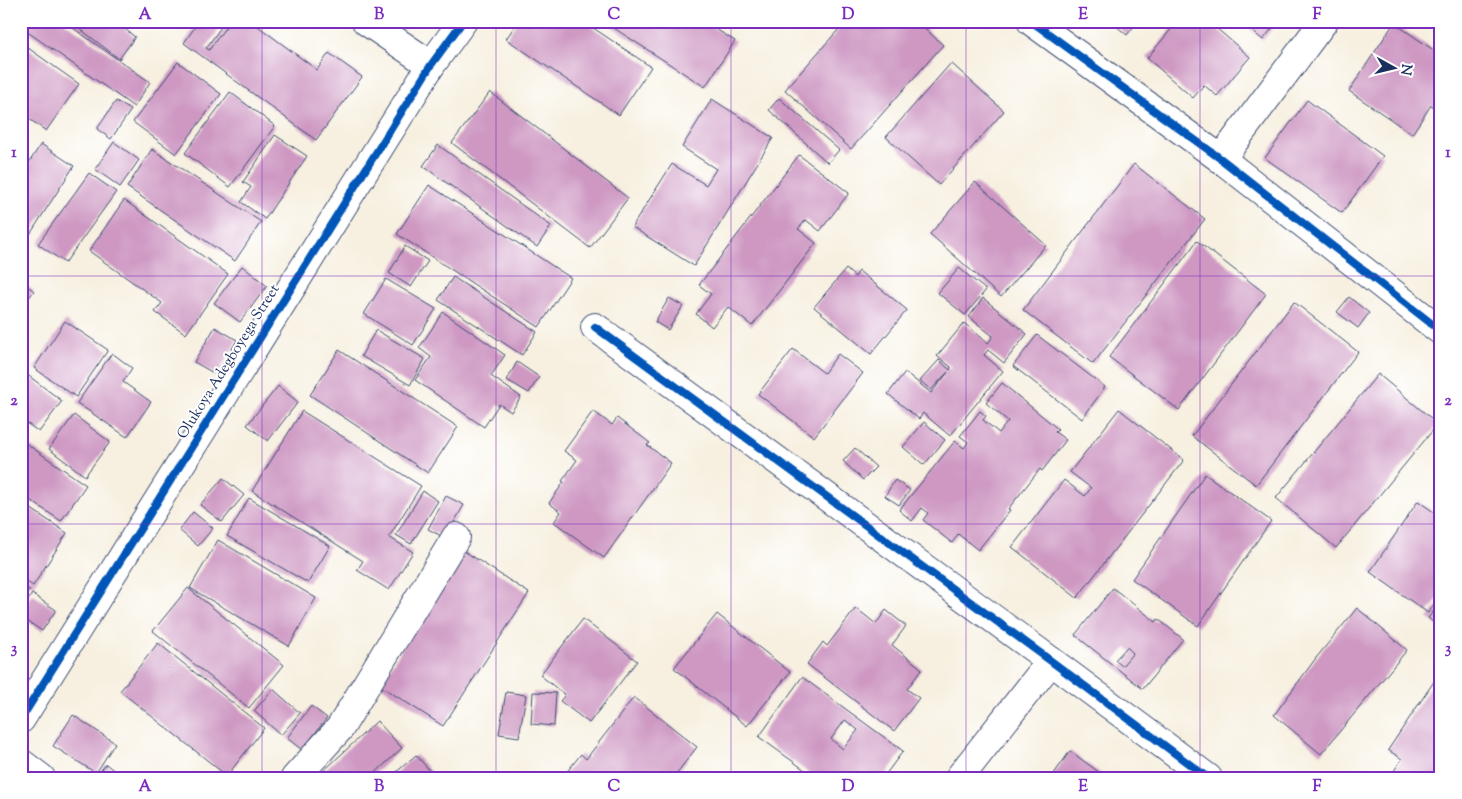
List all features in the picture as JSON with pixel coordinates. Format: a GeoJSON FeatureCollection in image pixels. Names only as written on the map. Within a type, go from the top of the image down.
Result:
{"type":"FeatureCollection","features":[{"type":"Feature","properties":{"kind":"street"},"geometry":{"type":"LineString","coordinates":[[366,21],[431,65]]}},
{"type":"Feature","properties":{"kind":"street","name":"Olukoya Adegboyega Street"},"geometry":{"type":"LineString","coordinates":[[21,719],[431,65],[464,21]]}},
{"type":"Feature","properties":{"kind":"street"},"geometry":{"type":"LineString","coordinates":[[1031,21],[1221,159],[1441,331]]}},
{"type":"Feature","properties":{"kind":"street"},"geometry":{"type":"LineString","coordinates":[[1221,159],[1324,21]]}},
{"type":"Feature","properties":{"kind":"street"},"geometry":{"type":"LineString","coordinates":[[595,327],[1208,778]]}},
{"type":"Feature","properties":{"kind":"street"},"geometry":{"type":"LineString","coordinates":[[295,778],[340,728],[456,537]]}},
{"type":"Feature","properties":{"kind":"street"},"geometry":{"type":"LineString","coordinates":[[959,778],[1051,661]]}},
{"type":"Feature","properties":{"kind":"street"},"geometry":{"type":"LineString","coordinates":[[21,763],[41,778]]}},
{"type":"Feature","properties":{"kind":"building"},"geometry":{"type":"Polygon","coordinates":[[[26,21],[63,21],[150,82],[134,107],[22,28],[26,21]]]}},
{"type":"Feature","properties":{"kind":"building"},"geometry":{"type":"Polygon","coordinates":[[[70,21],[115,21],[135,37],[119,59],[70,21]]]}},
{"type":"Feature","properties":{"kind":"building"},"geometry":{"type":"Polygon","coordinates":[[[199,21],[221,21],[224,23],[206,48],[209,50],[230,21],[251,21],[317,70],[329,53],[362,77],[316,140],[184,43],[199,21]]]}},
{"type":"Feature","properties":{"kind":"building"},"geometry":{"type":"Polygon","coordinates":[[[518,21],[583,21],[651,67],[619,115],[506,39],[518,21]]]}},
{"type":"Feature","properties":{"kind":"building"},"geometry":{"type":"Polygon","coordinates":[[[603,21],[703,21],[735,41],[705,87],[603,21]]]}},
{"type":"Feature","properties":{"kind":"building"},"geometry":{"type":"Polygon","coordinates":[[[846,21],[917,21],[943,45],[851,149],[785,90],[846,21]]]}},
{"type":"Feature","properties":{"kind":"building"},"geometry":{"type":"Polygon","coordinates":[[[1110,21],[1138,21],[1127,35],[1110,21]]]}},
{"type":"Feature","properties":{"kind":"building"},"geometry":{"type":"Polygon","coordinates":[[[1178,21],[1208,21],[1250,57],[1217,96],[1204,85],[1193,98],[1147,58],[1178,21]]]}},
{"type":"Feature","properties":{"kind":"building"},"geometry":{"type":"Polygon","coordinates":[[[1240,21],[1278,21],[1263,40],[1240,21]]]}},
{"type":"Feature","properties":{"kind":"building"},"geometry":{"type":"Polygon","coordinates":[[[1427,21],[1441,21],[1441,31],[1427,21]]]}},
{"type":"Feature","properties":{"kind":"building"},"geometry":{"type":"Polygon","coordinates":[[[1394,23],[1441,55],[1441,111],[1431,105],[1412,134],[1349,91],[1394,23]]]}},
{"type":"Feature","properties":{"kind":"building"},"geometry":{"type":"Polygon","coordinates":[[[21,43],[79,84],[46,131],[21,113],[21,43]]]}},
{"type":"Feature","properties":{"kind":"building"},"geometry":{"type":"Polygon","coordinates":[[[178,62],[221,94],[176,154],[133,122],[178,62]]]}},
{"type":"Feature","properties":{"kind":"building"},"geometry":{"type":"Polygon","coordinates":[[[951,63],[1004,111],[939,185],[886,137],[951,63]]]}},
{"type":"Feature","properties":{"kind":"building"},"geometry":{"type":"Polygon","coordinates":[[[230,92],[275,126],[230,187],[185,153],[230,92]]]}},
{"type":"Feature","properties":{"kind":"building"},"geometry":{"type":"Polygon","coordinates":[[[490,92],[628,198],[590,248],[452,143],[490,92]]]}},
{"type":"Feature","properties":{"kind":"building"},"geometry":{"type":"Polygon","coordinates":[[[779,98],[839,150],[828,163],[769,110],[779,98]]]}},
{"type":"Feature","properties":{"kind":"building"},"geometry":{"type":"Polygon","coordinates":[[[712,99],[773,138],[694,266],[632,227],[672,164],[706,185],[716,169],[682,147],[712,99]]]}},
{"type":"Feature","properties":{"kind":"building"},"geometry":{"type":"Polygon","coordinates":[[[1307,100],[1383,156],[1342,213],[1265,158],[1307,100]]]}},
{"type":"Feature","properties":{"kind":"building"},"geometry":{"type":"Polygon","coordinates":[[[116,101],[131,110],[111,139],[97,129],[116,101]]]}},
{"type":"Feature","properties":{"kind":"building"},"geometry":{"type":"Polygon","coordinates":[[[275,135],[307,156],[265,219],[241,202],[251,187],[243,182],[275,135]]]}},
{"type":"Feature","properties":{"kind":"building"},"geometry":{"type":"Polygon","coordinates":[[[114,142],[139,160],[120,187],[95,169],[114,142]]]}},
{"type":"Feature","properties":{"kind":"building"},"geometry":{"type":"Polygon","coordinates":[[[41,144],[74,166],[25,242],[21,240],[21,175],[41,144]]]}},
{"type":"Feature","properties":{"kind":"building"},"geometry":{"type":"Polygon","coordinates":[[[438,145],[551,226],[537,247],[423,166],[438,145]]]}},
{"type":"Feature","properties":{"kind":"building"},"geometry":{"type":"Polygon","coordinates":[[[152,149],[261,222],[235,261],[127,187],[152,149]]]}},
{"type":"Feature","properties":{"kind":"building"},"geometry":{"type":"Polygon","coordinates":[[[799,155],[849,193],[820,231],[806,220],[798,229],[816,243],[752,326],[728,307],[712,327],[696,314],[711,294],[699,285],[799,155]]]}},
{"type":"Feature","properties":{"kind":"building"},"geometry":{"type":"Polygon","coordinates":[[[1134,164],[1205,219],[1093,364],[1023,310],[1134,164]]]}},
{"type":"Feature","properties":{"kind":"building"},"geometry":{"type":"Polygon","coordinates":[[[89,173],[116,192],[65,263],[38,244],[89,173]]]}},
{"type":"Feature","properties":{"kind":"building"},"geometry":{"type":"Polygon","coordinates":[[[975,182],[1046,245],[1001,297],[930,234],[975,182]]]}},
{"type":"Feature","properties":{"kind":"building"},"geometry":{"type":"Polygon","coordinates":[[[429,185],[571,278],[539,327],[397,234],[429,185]]]}},
{"type":"Feature","properties":{"kind":"building"},"geometry":{"type":"Polygon","coordinates":[[[124,200],[228,274],[186,334],[155,312],[162,303],[89,251],[124,200]]]}},
{"type":"Feature","properties":{"kind":"building"},"geometry":{"type":"Polygon","coordinates":[[[1197,241],[1266,294],[1179,410],[1109,357],[1197,241]]]}},
{"type":"Feature","properties":{"kind":"building"},"geometry":{"type":"Polygon","coordinates":[[[405,246],[428,261],[411,287],[389,273],[405,246]]]}},
{"type":"Feature","properties":{"kind":"building"},"geometry":{"type":"Polygon","coordinates":[[[242,266],[267,286],[240,322],[214,303],[242,266]]]}},
{"type":"Feature","properties":{"kind":"building"},"geometry":{"type":"Polygon","coordinates":[[[959,268],[986,290],[965,315],[938,293],[959,268]]]}},
{"type":"Feature","properties":{"kind":"building"},"geometry":{"type":"Polygon","coordinates":[[[846,269],[855,277],[859,271],[907,310],[871,354],[814,307],[846,269]]]}},
{"type":"Feature","properties":{"kind":"building"},"geometry":{"type":"Polygon","coordinates":[[[453,277],[537,332],[522,355],[438,300],[453,277]]]}},
{"type":"Feature","properties":{"kind":"building"},"geometry":{"type":"Polygon","coordinates":[[[386,279],[436,309],[413,345],[364,314],[386,279]]]}},
{"type":"Feature","properties":{"kind":"building"},"geometry":{"type":"Polygon","coordinates":[[[21,281],[34,291],[21,308],[21,281]]]}},
{"type":"Feature","properties":{"kind":"building"},"geometry":{"type":"Polygon","coordinates":[[[1349,297],[1369,313],[1358,328],[1337,312],[1349,297]]]}},
{"type":"Feature","properties":{"kind":"building"},"geometry":{"type":"Polygon","coordinates":[[[669,298],[683,306],[668,330],[655,322],[669,298]]]}},
{"type":"Feature","properties":{"kind":"building"},"geometry":{"type":"Polygon","coordinates":[[[983,298],[1027,334],[1004,363],[988,350],[984,355],[1003,371],[950,436],[923,413],[919,419],[888,394],[905,372],[931,393],[948,372],[931,390],[920,381],[939,360],[950,370],[951,367],[937,356],[964,323],[988,343],[993,336],[969,317],[983,298]]]}},
{"type":"Feature","properties":{"kind":"building"},"geometry":{"type":"Polygon","coordinates":[[[1294,302],[1358,352],[1256,485],[1192,436],[1294,302]]]}},
{"type":"Feature","properties":{"kind":"building"},"geometry":{"type":"Polygon","coordinates":[[[443,312],[505,355],[491,376],[521,397],[511,412],[499,404],[484,427],[415,380],[431,357],[419,348],[443,312]]]}},
{"type":"Feature","properties":{"kind":"building"},"geometry":{"type":"Polygon","coordinates":[[[65,321],[108,350],[76,397],[34,368],[65,321]]]}},
{"type":"Feature","properties":{"kind":"building"},"geometry":{"type":"Polygon","coordinates":[[[215,327],[237,340],[217,375],[194,362],[215,327]]]}},
{"type":"Feature","properties":{"kind":"building"},"geometry":{"type":"Polygon","coordinates":[[[376,330],[425,359],[410,385],[361,356],[376,330]]]}},
{"type":"Feature","properties":{"kind":"building"},"geometry":{"type":"Polygon","coordinates":[[[1037,335],[1105,387],[1082,419],[1013,366],[1037,335]]]}},
{"type":"Feature","properties":{"kind":"building"},"geometry":{"type":"Polygon","coordinates":[[[793,349],[824,373],[838,354],[863,373],[814,437],[758,394],[793,349]]]}},
{"type":"Feature","properties":{"kind":"building"},"geometry":{"type":"Polygon","coordinates":[[[339,350],[458,427],[428,473],[310,395],[339,350]]]}},
{"type":"Feature","properties":{"kind":"building"},"geometry":{"type":"Polygon","coordinates":[[[112,353],[132,368],[123,382],[151,402],[127,437],[77,403],[112,353]]]}},
{"type":"Feature","properties":{"kind":"building"},"geometry":{"type":"Polygon","coordinates":[[[517,362],[539,377],[529,393],[507,380],[517,362]]]}},
{"type":"Feature","properties":{"kind":"building"},"geometry":{"type":"Polygon","coordinates":[[[21,370],[62,401],[39,432],[21,419],[21,370]]]}},
{"type":"Feature","properties":{"kind":"building"},"geometry":{"type":"Polygon","coordinates":[[[1378,374],[1438,424],[1336,548],[1276,498],[1378,374]]]}},
{"type":"Feature","properties":{"kind":"building"},"geometry":{"type":"Polygon","coordinates":[[[1002,383],[1058,429],[1055,432],[1066,440],[1042,471],[1040,469],[1008,509],[1010,510],[978,550],[958,534],[952,543],[923,520],[928,513],[922,508],[912,521],[899,510],[955,441],[964,448],[968,442],[960,436],[980,411],[986,416],[983,420],[999,433],[1008,421],[986,403],[1002,383]]]}},
{"type":"Feature","properties":{"kind":"building"},"geometry":{"type":"Polygon","coordinates":[[[278,386],[298,402],[268,441],[247,425],[278,386]]]}},
{"type":"Feature","properties":{"kind":"building"},"geometry":{"type":"Polygon","coordinates":[[[1119,409],[1184,460],[1077,598],[1012,547],[1064,480],[1085,496],[1091,488],[1070,472],[1119,409]]]}},
{"type":"Feature","properties":{"kind":"building"},"geometry":{"type":"Polygon","coordinates":[[[302,411],[421,486],[389,537],[413,552],[389,590],[357,570],[363,561],[252,491],[302,411]]]}},
{"type":"Feature","properties":{"kind":"building"},"geometry":{"type":"Polygon","coordinates":[[[593,411],[612,425],[617,418],[650,443],[647,445],[671,463],[604,558],[554,522],[561,512],[549,503],[577,460],[564,451],[593,411]]]}},
{"type":"Feature","properties":{"kind":"building"},"geometry":{"type":"Polygon","coordinates":[[[74,415],[110,442],[85,476],[49,449],[74,415]]]}},
{"type":"Feature","properties":{"kind":"building"},"geometry":{"type":"Polygon","coordinates":[[[924,422],[945,440],[924,465],[903,447],[924,422]]]}},
{"type":"Feature","properties":{"kind":"building"},"geometry":{"type":"Polygon","coordinates":[[[21,440],[86,485],[61,521],[21,494],[21,440]]]}},
{"type":"Feature","properties":{"kind":"building"},"geometry":{"type":"Polygon","coordinates":[[[855,448],[876,467],[863,480],[843,461],[855,448]]]}},
{"type":"Feature","properties":{"kind":"building"},"geometry":{"type":"Polygon","coordinates":[[[1205,474],[1271,521],[1198,626],[1132,579],[1205,474]]]}},
{"type":"Feature","properties":{"kind":"building"},"geometry":{"type":"Polygon","coordinates":[[[223,478],[244,495],[222,522],[200,505],[223,478]]]}},
{"type":"Feature","properties":{"kind":"building"},"geometry":{"type":"Polygon","coordinates":[[[895,480],[910,490],[899,505],[885,496],[895,480]]]}},
{"type":"Feature","properties":{"kind":"building"},"geometry":{"type":"Polygon","coordinates":[[[423,491],[438,501],[411,544],[396,535],[423,491]]]}},
{"type":"Feature","properties":{"kind":"building"},"geometry":{"type":"Polygon","coordinates":[[[446,496],[464,505],[445,538],[428,529],[446,496]]]}},
{"type":"Feature","properties":{"kind":"building"},"geometry":{"type":"Polygon","coordinates":[[[249,498],[330,546],[308,583],[227,536],[249,498]]]}},
{"type":"Feature","properties":{"kind":"building"},"geometry":{"type":"Polygon","coordinates":[[[1418,501],[1441,517],[1441,595],[1428,613],[1370,572],[1418,501]]]}},
{"type":"Feature","properties":{"kind":"building"},"geometry":{"type":"Polygon","coordinates":[[[21,502],[67,533],[33,586],[21,578],[21,502]]]}},
{"type":"Feature","properties":{"kind":"building"},"geometry":{"type":"Polygon","coordinates":[[[193,512],[213,528],[198,546],[179,530],[193,512]]]}},
{"type":"Feature","properties":{"kind":"building"},"geometry":{"type":"Polygon","coordinates":[[[218,540],[316,598],[289,646],[190,588],[218,540]]]}},
{"type":"Feature","properties":{"kind":"building"},"geometry":{"type":"Polygon","coordinates":[[[464,551],[529,593],[443,726],[379,685],[464,551]]]}},
{"type":"Feature","properties":{"kind":"building"},"geometry":{"type":"Polygon","coordinates":[[[21,585],[30,590],[21,603],[21,585]]]}},
{"type":"Feature","properties":{"kind":"building"},"geometry":{"type":"Polygon","coordinates":[[[188,588],[284,665],[249,708],[153,631],[188,588]]]}},
{"type":"Feature","properties":{"kind":"building"},"geometry":{"type":"Polygon","coordinates":[[[1113,588],[1156,622],[1158,619],[1183,639],[1143,689],[1075,635],[1113,588]],[[1127,647],[1115,660],[1122,666],[1133,653],[1127,647]]]}},
{"type":"Feature","properties":{"kind":"building"},"geometry":{"type":"Polygon","coordinates":[[[32,594],[56,610],[42,631],[21,617],[21,611],[32,594]]]}},
{"type":"Feature","properties":{"kind":"building"},"geometry":{"type":"Polygon","coordinates":[[[1441,602],[1441,629],[1428,618],[1441,602]]]}},
{"type":"Feature","properties":{"kind":"building"},"geometry":{"type":"Polygon","coordinates":[[[856,608],[876,624],[886,610],[906,626],[892,645],[922,669],[907,689],[919,698],[894,731],[807,664],[823,642],[827,646],[856,608]]]}},
{"type":"Feature","properties":{"kind":"building"},"geometry":{"type":"Polygon","coordinates":[[[1357,608],[1407,650],[1321,754],[1274,715],[1316,658],[1357,608]]]}},
{"type":"Feature","properties":{"kind":"building"},"geometry":{"type":"Polygon","coordinates":[[[717,614],[790,672],[747,726],[674,668],[717,614]]]}},
{"type":"Feature","properties":{"kind":"building"},"geometry":{"type":"Polygon","coordinates":[[[583,619],[637,661],[589,723],[560,701],[565,695],[540,675],[583,619]]]}},
{"type":"Feature","properties":{"kind":"building"},"geometry":{"type":"Polygon","coordinates":[[[158,643],[264,728],[227,776],[120,691],[158,643]]]}},
{"type":"Feature","properties":{"kind":"building"},"geometry":{"type":"Polygon","coordinates":[[[1439,674],[1441,675],[1441,778],[1389,778],[1402,759],[1388,750],[1439,674]]]}},
{"type":"Feature","properties":{"kind":"building"},"geometry":{"type":"Polygon","coordinates":[[[802,677],[903,751],[883,778],[816,778],[759,737],[802,677]],[[845,720],[831,739],[843,749],[858,730],[845,720]]]}},
{"type":"Feature","properties":{"kind":"building"},"geometry":{"type":"Polygon","coordinates":[[[273,689],[300,713],[281,735],[254,711],[273,689]]]}},
{"type":"Feature","properties":{"kind":"building"},"geometry":{"type":"Polygon","coordinates":[[[506,692],[526,695],[519,737],[499,734],[506,692]]]}},
{"type":"Feature","properties":{"kind":"building"},"geometry":{"type":"Polygon","coordinates":[[[533,692],[556,693],[554,726],[531,724],[533,692]]]}},
{"type":"Feature","properties":{"kind":"building"},"geometry":{"type":"Polygon","coordinates":[[[634,697],[697,747],[673,778],[562,778],[581,754],[586,759],[634,697]]]}},
{"type":"Feature","properties":{"kind":"building"},"geometry":{"type":"Polygon","coordinates":[[[311,706],[327,718],[302,750],[287,738],[311,706]]]}},
{"type":"Feature","properties":{"kind":"building"},"geometry":{"type":"Polygon","coordinates":[[[73,715],[115,743],[96,773],[53,746],[73,715]]]}},
{"type":"Feature","properties":{"kind":"building"},"geometry":{"type":"Polygon","coordinates":[[[377,721],[402,748],[370,778],[316,778],[377,721]]]}},
{"type":"Feature","properties":{"kind":"building"},"geometry":{"type":"Polygon","coordinates":[[[1070,751],[1107,778],[1051,778],[1070,751]]]}},
{"type":"Feature","properties":{"kind":"building"},"geometry":{"type":"Polygon","coordinates":[[[416,755],[436,778],[395,778],[393,775],[416,755]]]}},
{"type":"Feature","properties":{"kind":"building"},"geometry":{"type":"Polygon","coordinates":[[[106,764],[123,778],[95,778],[106,764]]]}},
{"type":"Feature","properties":{"kind":"cycle path"},"geometry":{"type":"LineString","coordinates":[[21,719],[431,65],[463,21]]}},
{"type":"Feature","properties":{"kind":"cycle path"},"geometry":{"type":"LineString","coordinates":[[1031,21],[1221,159],[1441,331]]}},
{"type":"Feature","properties":{"kind":"cycle path"},"geometry":{"type":"LineString","coordinates":[[595,327],[1208,778]]}}]}
